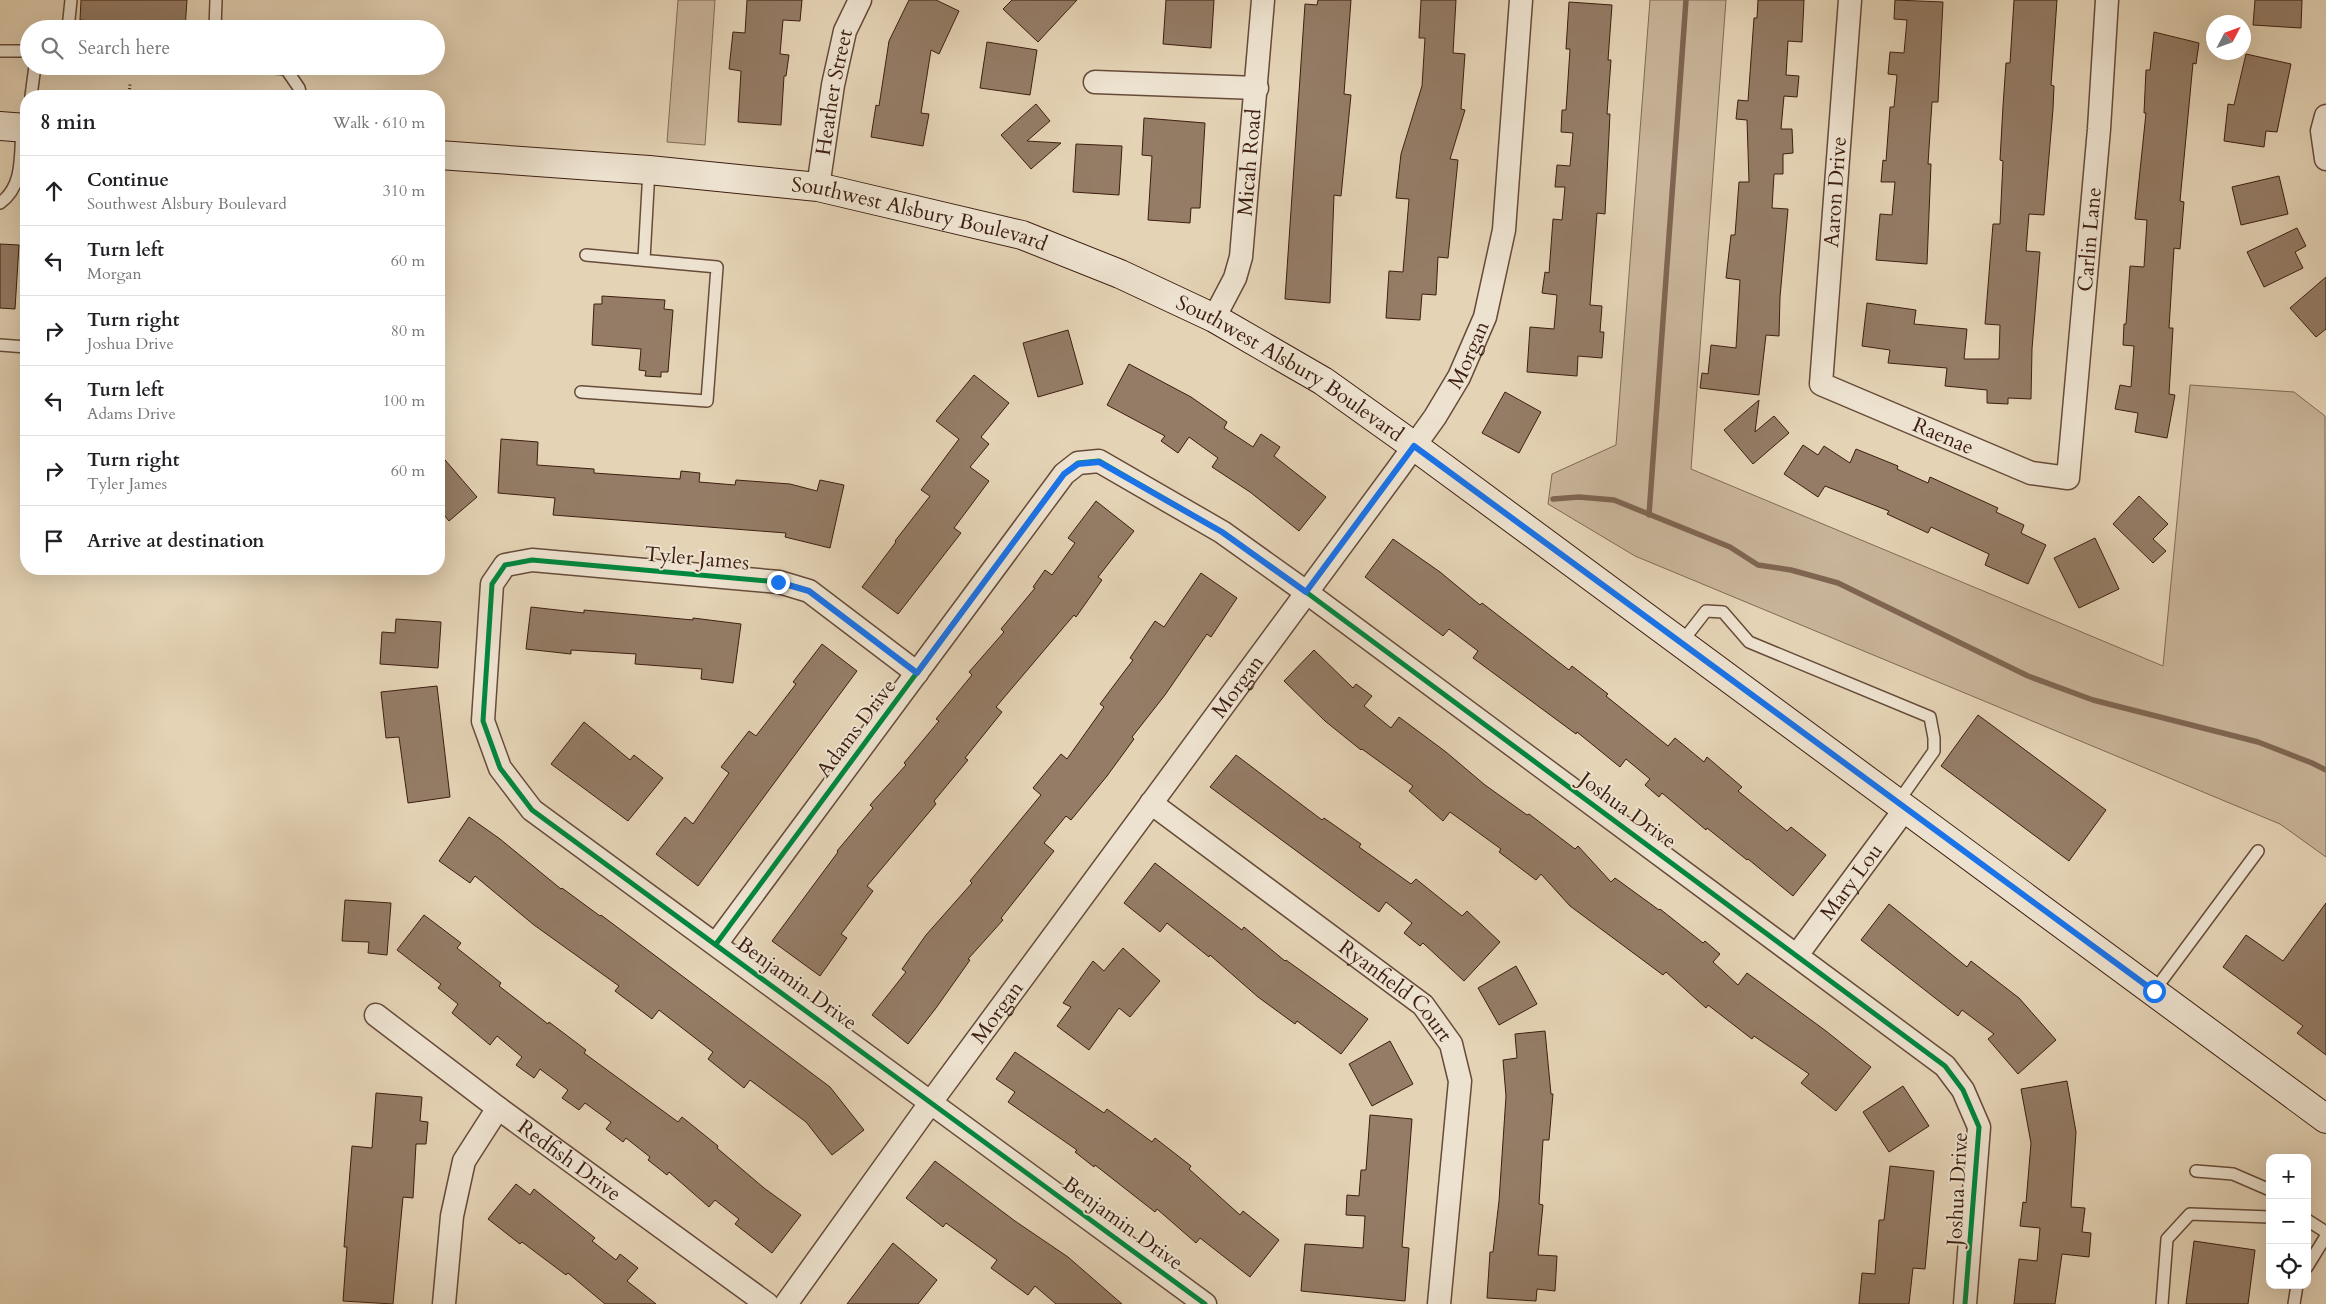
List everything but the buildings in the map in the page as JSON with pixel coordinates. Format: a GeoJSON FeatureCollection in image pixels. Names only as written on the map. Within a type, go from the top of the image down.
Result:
{"type":"FeatureCollection","features":[{"type":"Feature","properties":{"kind":"main road","name":"Southwest Alsbury Boulevard"},"geometry":{"type":"LineString","coordinates":[[445,155],[649,170],[818,187],[1022,235],[1120,274],[1214,318],[1323,380],[2326,1119]]}},
{"type":"Feature","properties":{"kind":"street","name":"Heather Street"},"geometry":{"type":"LineString","coordinates":[[818,187],[832,85],[845,31],[860,0]]}},
{"type":"Feature","properties":{"kind":"street","name":"Micah Road"},"geometry":{"type":"LineString","coordinates":[[1214,318],[1235,278],[1241,257],[1257,88],[1263,0]]}},
{"type":"Feature","properties":{"kind":"street","name":"Morgan"},"geometry":{"type":"LineString","coordinates":[[786,1304],[931,1102],[1414,446],[1435,417],[1459,377],[1485,317],[1504,230],[1521,0]]}},
{"type":"Feature","properties":{"kind":"street","name":"Aaron Drive"},"geometry":{"type":"LineString","coordinates":[[1821,384],[1850,0]]}},
{"type":"Feature","properties":{"kind":"street","name":"Carlin Lane"},"geometry":{"type":"LineString","coordinates":[[2068,478],[2099,129],[2106,0]]}},
{"type":"Feature","properties":{"kind":"street"},"geometry":{"type":"LineString","coordinates":[[1095,82],[1257,88]]}},
{"type":"Feature","properties":{"kind":"street"},"geometry":{"type":"LineString","coordinates":[[2326,116],[2322,131],[2326,159]]}},
{"type":"Feature","properties":{"kind":"street","name":"Raenae"},"geometry":{"type":"LineString","coordinates":[[1821,384],[2031,473],[2068,478]]}},
{"type":"Feature","properties":{"kind":"street","name":"Joshua Drive"},"geometry":{"type":"LineString","coordinates":[[1078,464],[1099,462],[1222,532],[1306,592],[1945,1066],[1963,1090],[1979,1128],[1965,1304]]}},
{"type":"Feature","properties":{"kind":"street","name":"Adams Drive"},"geometry":{"type":"LineString","coordinates":[[716,944],[1064,474],[1078,464]]}},
{"type":"Feature","properties":{"kind":"street","name":"Tyler James"},"geometry":{"type":"LineString","coordinates":[[506,565],[532,560],[778,582],[809,591],[917,673]]}},
{"type":"Feature","properties":{"kind":"street","name":"Benjamin Drive"},"geometry":{"type":"LineString","coordinates":[[506,565],[492,584],[483,721],[500,768],[532,810],[1205,1304]]}},
{"type":"Feature","properties":{"kind":"street","name":"Ryanfield Court"},"geometry":{"type":"LineString","coordinates":[[1151,803],[1423,1005],[1451,1044],[1460,1081],[1439,1304]]}},
{"type":"Feature","properties":{"kind":"street","name":"Mary Lou"},"geometry":{"type":"LineString","coordinates":[[1797,955],[1901,806]]}},
{"type":"Feature","properties":{"kind":"street","name":"Redfish Drive"},"geometry":{"type":"LineString","coordinates":[[376,1015],[498,1108],[767,1304]]}},
{"type":"Feature","properties":{"kind":"street"},"geometry":{"type":"LineString","coordinates":[[444,1304],[452,1216],[464,1161],[498,1108]]}},
{"type":"Feature","properties":{"kind":"lane"},"geometry":{"type":"LineString","coordinates":[[69,20],[71,0]]}},
{"type":"Feature","properties":{"kind":"lane"},"geometry":{"type":"LineString","coordinates":[[215,20],[216,0]]}},
{"type":"Feature","properties":{"kind":"lane"},"geometry":{"type":"LineString","coordinates":[[0,50],[20,51]]}},
{"type":"Feature","properties":{"kind":"lane"},"geometry":{"type":"LineString","coordinates":[[32,90],[34,75]]}},
{"type":"Feature","properties":{"kind":"lane"},"geometry":{"type":"LineString","coordinates":[[290,75],[300,90]]}},
{"type":"Feature","properties":{"kind":"lane"},"geometry":{"type":"LineString","coordinates":[[0,203],[15,189],[18,178],[16,127]]}},
{"type":"Feature","properties":{"kind":"lane"},"geometry":{"type":"LineString","coordinates":[[644,260],[649,170]]}},
{"type":"Feature","properties":{"kind":"lane"},"geometry":{"type":"LineString","coordinates":[[581,392],[707,401],[717,267],[586,255]]}},
{"type":"Feature","properties":{"kind":"lane"},"geometry":{"type":"LineString","coordinates":[[0,345],[20,347]]}},
{"type":"Feature","properties":{"kind":"lane"},"geometry":{"type":"LineString","coordinates":[[1681,643],[1706,611],[1723,612],[1749,642],[1930,717],[1934,738],[1934,751],[1901,806]]}},
{"type":"Feature","properties":{"kind":"lane"},"geometry":{"type":"LineString","coordinates":[[2154,991],[2258,850]]}},
{"type":"Feature","properties":{"kind":"lane"},"geometry":{"type":"LineString","coordinates":[[2196,1172],[2233,1174],[2266,1188]]}},
{"type":"Feature","properties":{"kind":"lane"},"geometry":{"type":"LineString","coordinates":[[2162,1304],[2167,1239],[2190,1214],[2266,1217]]}},
{"type":"Feature","properties":{"kind":"lane"},"geometry":{"type":"LineString","coordinates":[[2311,1223],[2326,1234],[2311,1260]]}},
{"type":"Feature","properties":{"kind":"lane"},"geometry":{"type":"LineString","coordinates":[[2294,1304],[2296,1289]]}},
{"type":"Feature","properties":{"kind":"path"},"geometry":{"type":"LineString","coordinates":[[130,84],[130,90]]}},
{"type":"Feature","properties":{"kind":"shaded area"},"geometry":{"type":"Polygon","coordinates":[[[678,0],[715,0],[705,145],[667,142],[678,0]]]}},
{"type":"Feature","properties":{"kind":"shaded area"},"geometry":{"type":"Polygon","coordinates":[[[1650,0],[1726,0],[1691,469],[2163,666],[2190,385],[2294,392],[2325,416],[2326,857],[2280,824],[1635,556],[1548,504],[1552,474],[1616,445],[1650,0]]]}},
{"type":"Feature","properties":{"kind":"waterway"},"geometry":{"type":"LineString","coordinates":[[1649,515],[1686,0]]}},
{"type":"Feature","properties":{"kind":"waterway"},"geometry":{"type":"LineString","coordinates":[[1553,499],[1579,497],[1614,500],[1730,547],[1758,565],[1791,570],[1838,583],[2028,676],[2093,700],[2258,742],[2326,770]]}},
{"type":"Feature","properties":{"kind":"cycle path"},"geometry":{"type":"LineString","coordinates":[[716,944],[1064,474],[1078,463],[1099,461],[1222,532],[1306,592],[1945,1066],[1963,1090],[1979,1127],[1965,1304]]}},
{"type":"Feature","properties":{"kind":"cycle path"},"geometry":{"type":"LineString","coordinates":[[917,673],[809,591],[779,582],[532,560],[505,565],[492,584],[483,721],[500,768],[532,810],[1205,1304]]}},
{"type":"Feature","properties":{"kind":"route"},"geometry":{"type":"LineString","coordinates":[[778,582],[809,591],[917,673],[1064,474],[1078,464],[1099,462],[1222,532],[1306,592],[1414,446],[2154,991]]}}]}
